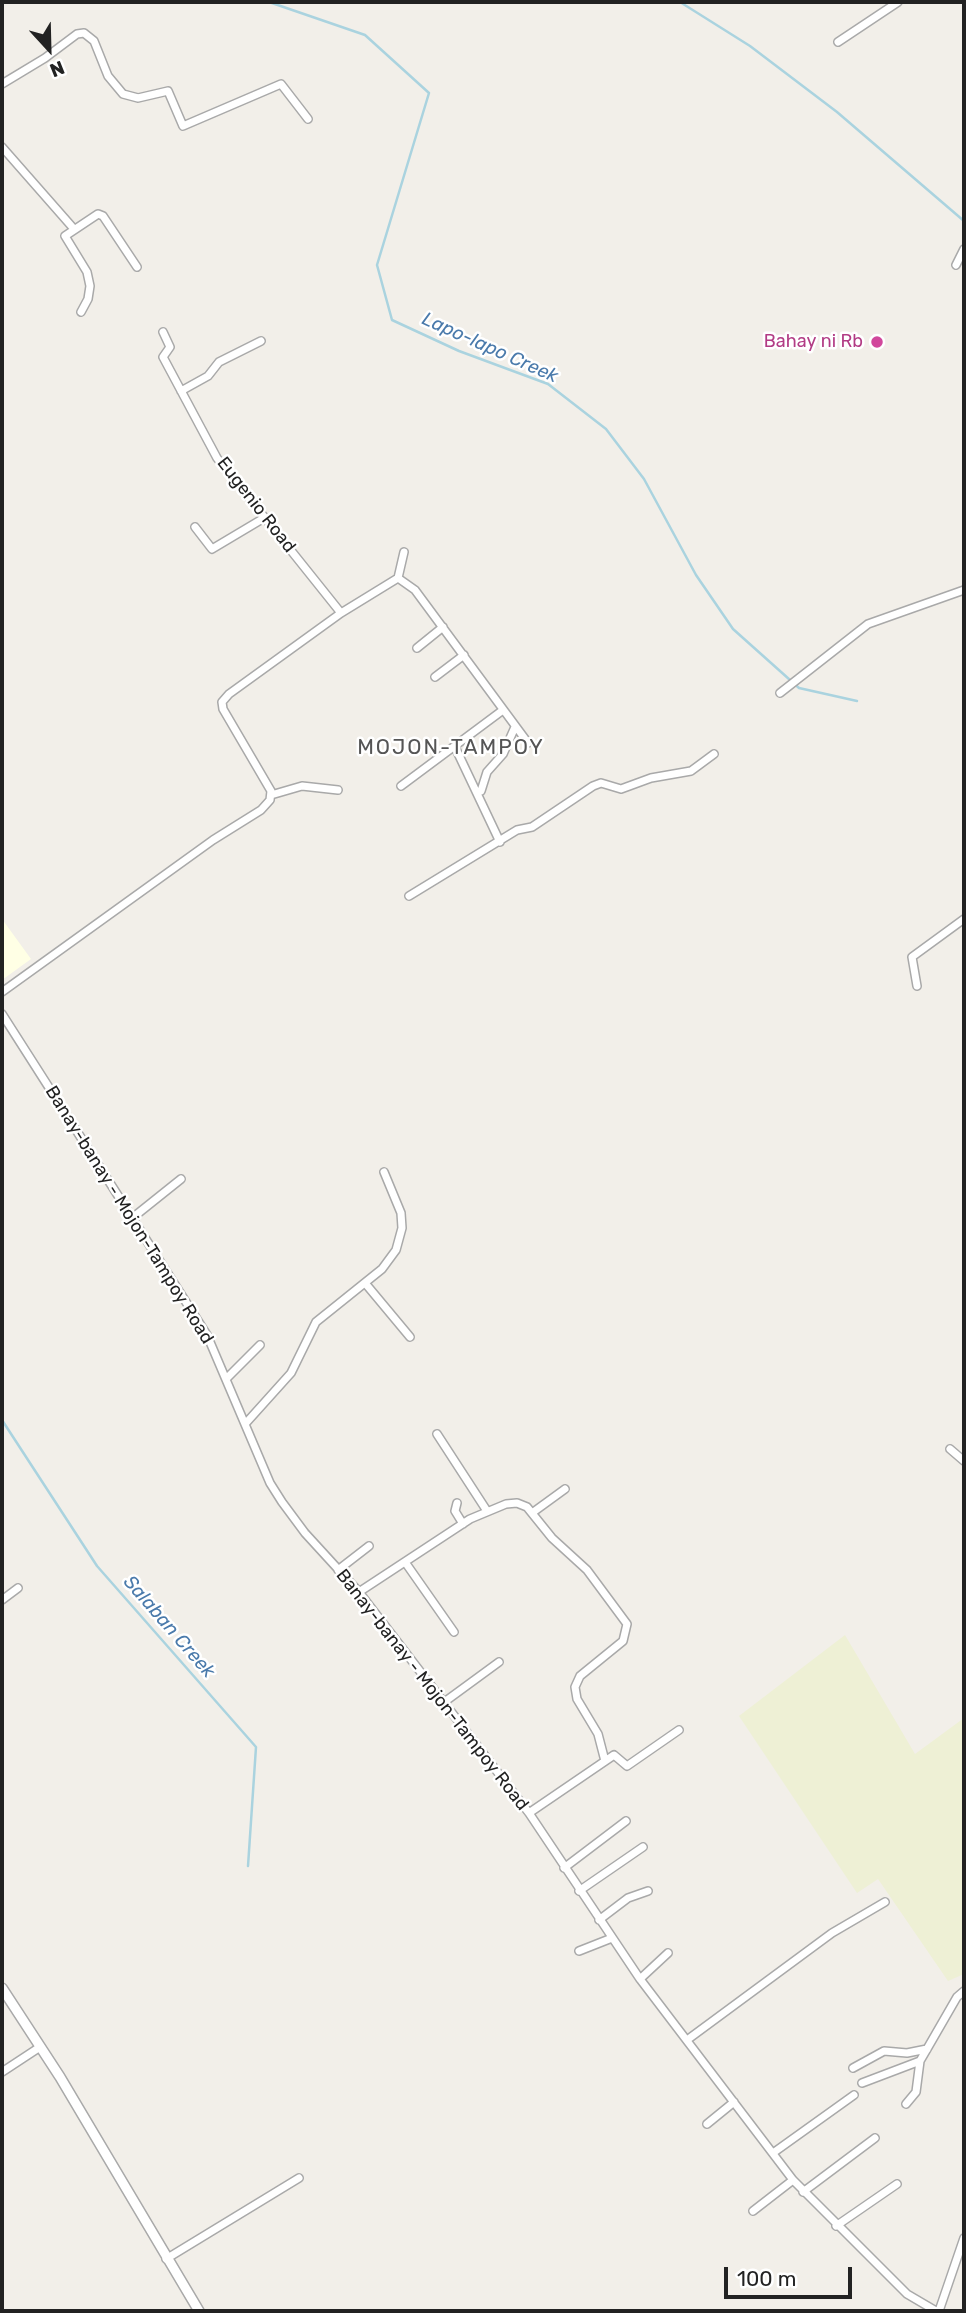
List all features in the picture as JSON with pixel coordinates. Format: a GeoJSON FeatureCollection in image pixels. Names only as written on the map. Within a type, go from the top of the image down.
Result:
{"type":"FeatureCollection","features":[{"type":"Feature","properties":{"kind":"street"},"geometry":{"type":"LineString","coordinates":[[838,42],[898,2]]}},
{"type":"Feature","properties":{"kind":"street"},"geometry":{"type":"LineString","coordinates":[[2,83],[45,58],[77,34],[84,33],[94,41],[108,76],[123,94],[138,99],[168,91],[183,126],[281,83],[308,119]]}},
{"type":"Feature","properties":{"kind":"street"},"geometry":{"type":"LineString","coordinates":[[2,147],[74,229]]}},
{"type":"Feature","properties":{"kind":"street"},"geometry":{"type":"LineString","coordinates":[[80,312],[88,299],[90,286],[87,272],[65,236],[98,214],[103,216],[137,267]]}},
{"type":"Feature","properties":{"kind":"street"},"geometry":{"type":"LineString","coordinates":[[956,265],[964,249]]}},
{"type":"Feature","properties":{"kind":"street","name":"Eugenio Road"},"geometry":{"type":"LineString","coordinates":[[163,332],[170,347],[163,358],[217,458],[341,613]]}},
{"type":"Feature","properties":{"kind":"street"},"geometry":{"type":"LineString","coordinates":[[181,391],[208,376],[219,362],[261,341]]}},
{"type":"Feature","properties":{"kind":"street"},"geometry":{"type":"LineString","coordinates":[[195,527],[212,549],[264,517]]}},
{"type":"Feature","properties":{"kind":"street"},"geometry":{"type":"LineString","coordinates":[[271,795],[258,765],[223,709],[222,702],[229,694],[341,613],[398,578],[404,552]]}},
{"type":"Feature","properties":{"kind":"street"},"geometry":{"type":"LineString","coordinates":[[398,578],[415,590],[527,743]]}},
{"type":"Feature","properties":{"kind":"street"},"geometry":{"type":"LineString","coordinates":[[780,693],[868,624],[964,590]]}},
{"type":"Feature","properties":{"kind":"street"},"geometry":{"type":"LineString","coordinates":[[417,649],[443,627]]}},
{"type":"Feature","properties":{"kind":"street"},"geometry":{"type":"LineString","coordinates":[[435,677],[464,655]]}},
{"type":"Feature","properties":{"kind":"street"},"geometry":{"type":"LineString","coordinates":[[401,786],[503,710]]}},
{"type":"Feature","properties":{"kind":"street"},"geometry":{"type":"LineString","coordinates":[[481,791],[487,772],[503,754],[515,727]]}},
{"type":"Feature","properties":{"kind":"street"},"geometry":{"type":"LineString","coordinates":[[455,747],[500,842]]}},
{"type":"Feature","properties":{"kind":"street"},"geometry":{"type":"LineString","coordinates":[[409,896],[517,830],[532,827],[601,783],[621,789],[651,778],[691,771],[714,754]]}},
{"type":"Feature","properties":{"kind":"street"},"geometry":{"type":"LineString","coordinates":[[2,992],[213,840],[261,810],[271,795],[302,786],[338,790]]}},
{"type":"Feature","properties":{"kind":"street"},"geometry":{"type":"LineString","coordinates":[[917,986],[912,957],[964,919]]}},
{"type":"Feature","properties":{"kind":"street","name":"Banay-banay - Mojon-Tampoy Road"},"geometry":{"type":"LineString","coordinates":[[2,1014],[207,1335],[271,1483],[282,1502],[359,1592],[528,1813],[640,1979],[793,2180],[836,2226],[907,2294],[938,2311]]}},
{"type":"Feature","properties":{"kind":"street"},"geometry":{"type":"LineString","coordinates":[[246,1423],[291,1373],[316,1322],[365,1283],[391,1258],[402,1228],[401,1213],[384,1172]]}},
{"type":"Feature","properties":{"kind":"street"},"geometry":{"type":"LineString","coordinates":[[131,1219],[181,1179]]}},
{"type":"Feature","properties":{"kind":"street"},"geometry":{"type":"LineString","coordinates":[[365,1283],[410,1337]]}},
{"type":"Feature","properties":{"kind":"street"},"geometry":{"type":"LineString","coordinates":[[227,1378],[260,1345]]}},
{"type":"Feature","properties":{"kind":"street"},"geometry":{"type":"LineString","coordinates":[[437,1434],[488,1511]]}},
{"type":"Feature","properties":{"kind":"street"},"geometry":{"type":"LineString","coordinates":[[950,1449],[964,1461]]}},
{"type":"Feature","properties":{"kind":"street"},"geometry":{"type":"LineString","coordinates":[[532,1513],[565,1489]]}},
{"type":"Feature","properties":{"kind":"street"},"geometry":{"type":"LineString","coordinates":[[457,1503],[455,1511],[463,1524]]}},
{"type":"Feature","properties":{"kind":"street"},"geometry":{"type":"LineString","coordinates":[[359,1592],[463,1524],[488,1511],[512,1503],[524,1505],[587,1570],[627,1624],[623,1641],[580,1676],[575,1687],[577,1699],[598,1734],[605,1761]]}},
{"type":"Feature","properties":{"kind":"street"},"geometry":{"type":"LineString","coordinates":[[338,1570],[369,1546]]}},
{"type":"Feature","properties":{"kind":"street"},"geometry":{"type":"LineString","coordinates":[[405,1562],[454,1632]]}},
{"type":"Feature","properties":{"kind":"street"},"geometry":{"type":"LineString","coordinates":[[2,1600],[18,1588]]}},
{"type":"Feature","properties":{"kind":"street"},"geometry":{"type":"LineString","coordinates":[[443,1703],[499,1662]]}},
{"type":"Feature","properties":{"kind":"street"},"geometry":{"type":"LineString","coordinates":[[528,1813],[605,1761],[617,1755],[628,1766],[679,1730]]}},
{"type":"Feature","properties":{"kind":"street"},"geometry":{"type":"LineString","coordinates":[[564,1868],[626,1821]]}},
{"type":"Feature","properties":{"kind":"street"},"geometry":{"type":"LineString","coordinates":[[579,1891],[643,1847]]}},
{"type":"Feature","properties":{"kind":"street"},"geometry":{"type":"LineString","coordinates":[[599,1920],[628,1898],[648,1891]]}},
{"type":"Feature","properties":{"kind":"street"},"geometry":{"type":"LineString","coordinates":[[687,2040],[832,1933],[885,1902]]}},
{"type":"Feature","properties":{"kind":"street"},"geometry":{"type":"LineString","coordinates":[[579,1951],[612,1938]]}},
{"type":"Feature","properties":{"kind":"street"},"geometry":{"type":"LineString","coordinates":[[640,1979],[668,1953]]}},
{"type":"Feature","properties":{"kind":"street"},"geometry":{"type":"LineString","coordinates":[[2,1988],[199,2311]]}},
{"type":"Feature","properties":{"kind":"street"},"geometry":{"type":"LineString","coordinates":[[906,2104],[916,2092],[920,2062],[957,1997],[964,1991]]}},
{"type":"Feature","properties":{"kind":"street"},"geometry":{"type":"LineString","coordinates":[[2,2072],[40,2047]]}},
{"type":"Feature","properties":{"kind":"street"},"geometry":{"type":"LineString","coordinates":[[853,2068],[884,2051],[906,2053],[927,2049]]}},
{"type":"Feature","properties":{"kind":"street"},"geometry":{"type":"LineString","coordinates":[[862,2083],[920,2062]]}},
{"type":"Feature","properties":{"kind":"street"},"geometry":{"type":"LineString","coordinates":[[773,2153],[854,2095]]}},
{"type":"Feature","properties":{"kind":"street"},"geometry":{"type":"LineString","coordinates":[[706,2124],[734,2102]]}},
{"type":"Feature","properties":{"kind":"street"},"geometry":{"type":"LineString","coordinates":[[803,2192],[875,2138]]}},
{"type":"Feature","properties":{"kind":"street"},"geometry":{"type":"LineString","coordinates":[[166,2259],[299,2178]]}},
{"type":"Feature","properties":{"kind":"street"},"geometry":{"type":"LineString","coordinates":[[753,2211],[793,2180]]}},
{"type":"Feature","properties":{"kind":"street"},"geometry":{"type":"LineString","coordinates":[[836,2226],[897,2183]]}},
{"type":"Feature","properties":{"kind":"street"},"geometry":{"type":"LineString","coordinates":[[938,2311],[964,2238]]}},
{"type":"Feature","properties":{"kind":"shaded area"},"geometry":{"type":"Polygon","coordinates":[[[2,919],[31,959],[2,980],[2,919]]]}},
{"type":"Feature","properties":{"kind":"shaded area"},"geometry":{"type":"Polygon","coordinates":[[[845,1635],[915,1754],[964,1718],[964,1974],[948,1981],[878,1879],[857,1893],[739,1716],[845,1635]]]}},
{"type":"Feature","properties":{"kind":"waterway","name":"Lapo-lapo Creek"},"geometry":{"type":"LineString","coordinates":[[269,2],[365,35],[429,93],[377,265],[392,320],[459,351],[548,384],[606,429],[644,479],[696,575],[733,629],[799,688],[857,701]]}},
{"type":"Feature","properties":{"kind":"waterway"},"geometry":{"type":"LineString","coordinates":[[680,2],[750,46],[837,112],[964,221]]}},
{"type":"Feature","properties":{"kind":"waterway","name":"Salaban Creek"},"geometry":{"type":"LineString","coordinates":[[2,1420],[97,1566],[256,1747],[248,1866]]}},
{"type":"Feature","properties":{"kind":"place","name":"Bahay ni Rb"},"geometry":{"type":"Point","coordinates":[877,342]}},
{"type":"Feature","properties":{"kind":"district","name":"MOJON-TAMPOY"},"geometry":{"type":"Point","coordinates":[451,748]}}]}
